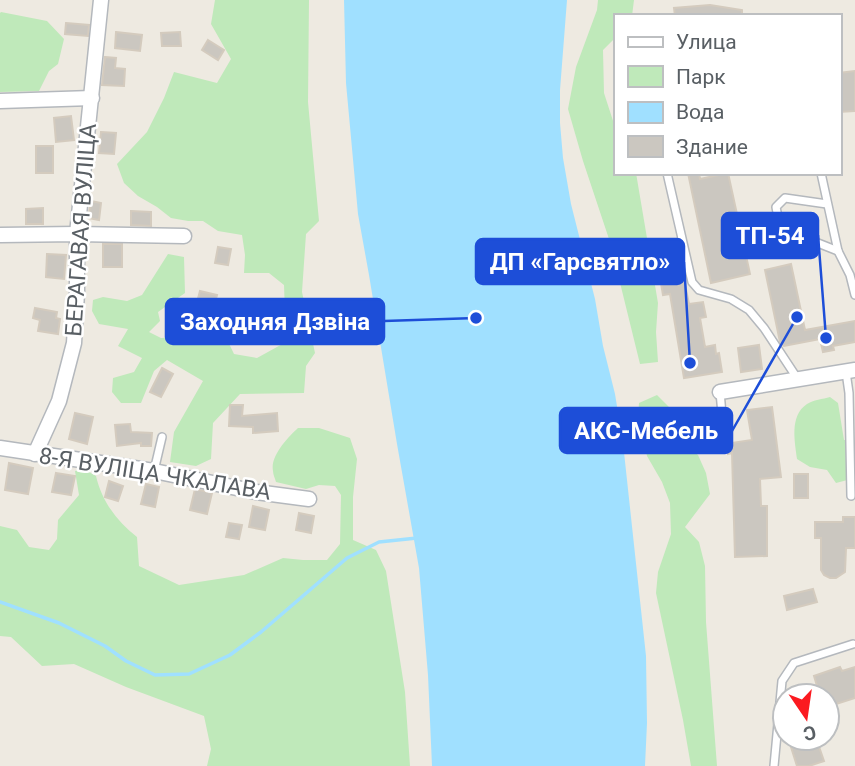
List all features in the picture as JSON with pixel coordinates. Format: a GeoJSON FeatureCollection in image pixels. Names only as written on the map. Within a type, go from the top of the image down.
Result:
{"type":"FeatureCollection","features":[{"type":"Feature","properties":{"kind":"street","name":"БЕРАГАВАЯ ВУЛІЦА"},"geometry":{"type":"LineString","coordinates":[[35,454],[59,401],[74,343],[77,234],[101,0]]}},
{"type":"Feature","properties":{"kind":"street"},"geometry":{"type":"LineString","coordinates":[[0,101],[92,97]]}},
{"type":"Feature","properties":{"kind":"street"},"geometry":{"type":"LineString","coordinates":[[0,235],[184,236]]}},
{"type":"Feature","properties":{"kind":"street"},"geometry":{"type":"LineString","coordinates":[[720,392],[850,370]]}},
{"type":"Feature","properties":{"kind":"street","name":"8-Я ВУЛІЦА ЧКАЛАВА"},"geometry":{"type":"LineString","coordinates":[[0,448],[154,471],[256,492],[309,499]]}},
{"type":"Feature","properties":{"kind":"lane"},"geometry":{"type":"LineString","coordinates":[[667,175],[692,282],[699,290],[732,299],[749,310],[797,379]]}},
{"type":"Feature","properties":{"kind":"lane"},"geometry":{"type":"LineString","coordinates":[[821,175],[838,251],[855,295]]}},
{"type":"Feature","properties":{"kind":"lane"},"geometry":{"type":"LineString","coordinates":[[827,204],[785,198],[776,207],[780,228],[838,251]]}},
{"type":"Feature","properties":{"kind":"lane"},"geometry":{"type":"LineString","coordinates":[[850,370],[851,496]]}},
{"type":"Feature","properties":{"kind":"lane"},"geometry":{"type":"LineString","coordinates":[[720,392],[725,447]]}},
{"type":"Feature","properties":{"kind":"lane"},"geometry":{"type":"LineString","coordinates":[[154,471],[162,437]]}},
{"type":"Feature","properties":{"kind":"lane"},"geometry":{"type":"LineString","coordinates":[[774,766],[782,681],[794,663],[853,644]]}},
{"type":"Feature","properties":{"kind":"green space"},"geometry":{"type":"Polygon","coordinates":[[[215,0],[309,0],[308,102],[319,221],[306,234],[302,292],[315,353],[306,366],[304,393],[240,394],[213,423],[211,459],[196,466],[170,462],[174,432],[203,381],[167,360],[154,371],[141,403],[121,403],[112,392],[113,378],[134,372],[142,358],[118,346],[128,329],[99,324],[92,311],[93,300],[103,297],[127,301],[142,295],[168,254],[184,257],[185,293],[158,312],[160,321],[149,332],[161,338],[181,337],[190,319],[202,316],[219,323],[234,354],[257,358],[286,342],[284,285],[269,273],[244,273],[242,235],[218,231],[203,221],[171,218],[124,183],[117,164],[147,132],[174,72],[217,83],[231,59],[211,24],[215,0]]]}},
{"type":"Feature","properties":{"kind":"green space"},"geometry":{"type":"Polygon","coordinates":[[[598,0],[634,0],[632,14],[614,14],[614,39],[603,50],[604,93],[614,124],[614,175],[636,175],[658,303],[658,362],[640,364],[610,242],[568,109],[576,67],[597,10],[598,0]]]}},
{"type":"Feature","properties":{"kind":"green space"},"geometry":{"type":"Polygon","coordinates":[[[1,12],[47,21],[64,39],[58,64],[49,71],[39,91],[0,92],[1,12]]]}},
{"type":"Feature","properties":{"kind":"green space"},"geometry":{"type":"Polygon","coordinates":[[[657,395],[673,411],[683,441],[698,455],[706,473],[710,494],[685,527],[699,542],[705,566],[706,622],[717,766],[691,766],[656,593],[658,572],[671,534],[670,503],[647,456],[638,417],[639,403],[657,395]]]}},
{"type":"Feature","properties":{"kind":"green space"},"geometry":{"type":"Polygon","coordinates":[[[830,397],[838,403],[844,440],[855,440],[855,478],[836,483],[827,470],[810,467],[797,459],[795,437],[795,422],[801,409],[809,403],[830,397]]]}},
{"type":"Feature","properties":{"kind":"green space"},"geometry":{"type":"Polygon","coordinates":[[[298,428],[319,428],[350,438],[357,459],[353,497],[353,540],[376,550],[386,571],[405,692],[410,766],[207,766],[211,749],[204,716],[74,664],[42,666],[11,637],[0,636],[0,526],[17,530],[29,547],[49,550],[57,539],[58,520],[79,495],[75,471],[84,469],[96,476],[111,510],[137,537],[139,566],[179,585],[244,575],[283,558],[327,560],[340,544],[341,495],[335,486],[319,485],[306,489],[276,482],[273,474],[277,453],[298,428]]]}},
{"type":"Feature","properties":{"kind":"water"},"geometry":{"type":"Polygon","coordinates":[[[344,0],[567,0],[560,90],[563,158],[615,394],[623,443],[646,656],[645,766],[432,766],[419,568],[358,214],[346,83],[344,0]]]}},
{"type":"Feature","properties":{"kind":"building"},"geometry":{"type":"Polygon","coordinates":[[[710,5],[742,10],[742,14],[675,14],[674,8],[710,5]]]}},
{"type":"Feature","properties":{"kind":"building"},"geometry":{"type":"Polygon","coordinates":[[[66,23],[89,25],[88,36],[65,34],[66,23]]]}},
{"type":"Feature","properties":{"kind":"building"},"geometry":{"type":"Polygon","coordinates":[[[116,32],[142,35],[140,51],[115,48],[116,32]]]}},
{"type":"Feature","properties":{"kind":"building"},"geometry":{"type":"Polygon","coordinates":[[[180,32],[181,46],[162,46],[161,33],[180,32]]]}},
{"type":"Feature","properties":{"kind":"building"},"geometry":{"type":"Polygon","coordinates":[[[208,40],[224,50],[218,60],[202,50],[208,40]]]}},
{"type":"Feature","properties":{"kind":"building"},"geometry":{"type":"Polygon","coordinates":[[[105,57],[116,58],[115,68],[125,69],[124,86],[102,85],[105,57]]]}},
{"type":"Feature","properties":{"kind":"building"},"geometry":{"type":"Polygon","coordinates":[[[855,71],[855,111],[841,112],[841,73],[855,71]]]}},
{"type":"Feature","properties":{"kind":"building"},"geometry":{"type":"Polygon","coordinates":[[[71,116],[74,140],[56,142],[54,118],[71,116]]]}},
{"type":"Feature","properties":{"kind":"building"},"geometry":{"type":"Polygon","coordinates":[[[101,132],[116,133],[114,154],[99,153],[101,132]]]}},
{"type":"Feature","properties":{"kind":"building"},"geometry":{"type":"Polygon","coordinates":[[[36,146],[53,146],[53,173],[36,173],[36,146]]]}},
{"type":"Feature","properties":{"kind":"building"},"geometry":{"type":"Polygon","coordinates":[[[688,175],[699,175],[700,179],[728,175],[750,274],[711,283],[688,175]]]}},
{"type":"Feature","properties":{"kind":"building"},"geometry":{"type":"Polygon","coordinates":[[[91,201],[101,203],[99,220],[88,218],[91,201]]]}},
{"type":"Feature","properties":{"kind":"building"},"geometry":{"type":"Polygon","coordinates":[[[43,208],[43,224],[26,224],[26,209],[43,208]]]}},
{"type":"Feature","properties":{"kind":"building"},"geometry":{"type":"Polygon","coordinates":[[[131,211],[151,212],[151,226],[131,225],[131,211]]]}},
{"type":"Feature","properties":{"kind":"building"},"geometry":{"type":"Polygon","coordinates":[[[103,244],[122,244],[122,267],[103,267],[103,244]]]}},
{"type":"Feature","properties":{"kind":"building"},"geometry":{"type":"Polygon","coordinates":[[[218,247],[231,249],[228,265],[215,263],[218,247]]]}},
{"type":"Feature","properties":{"kind":"building"},"geometry":{"type":"Polygon","coordinates":[[[47,254],[66,255],[64,279],[46,277],[47,254]]]}},
{"type":"Feature","properties":{"kind":"building"},"geometry":{"type":"Polygon","coordinates":[[[680,260],[689,304],[703,302],[706,317],[700,318],[705,347],[715,345],[722,372],[684,378],[670,294],[663,295],[658,265],[680,260]]]}},
{"type":"Feature","properties":{"kind":"building"},"geometry":{"type":"Polygon","coordinates":[[[791,264],[805,330],[855,321],[855,342],[833,346],[834,350],[823,352],[820,339],[784,346],[780,342],[765,270],[791,264]]]}},
{"type":"Feature","properties":{"kind":"building"},"geometry":{"type":"Polygon","coordinates":[[[200,291],[217,295],[213,310],[196,306],[200,291]]]}},
{"type":"Feature","properties":{"kind":"building"},"geometry":{"type":"Polygon","coordinates":[[[35,308],[57,312],[56,318],[60,319],[58,334],[38,331],[40,320],[33,318],[35,308]]]}},
{"type":"Feature","properties":{"kind":"building"},"geometry":{"type":"Polygon","coordinates":[[[759,345],[762,369],[741,372],[738,348],[759,345]]]}},
{"type":"Feature","properties":{"kind":"building"},"geometry":{"type":"Polygon","coordinates":[[[162,368],[173,374],[161,397],[150,392],[162,368]]]}},
{"type":"Feature","properties":{"kind":"building"},"geometry":{"type":"Polygon","coordinates":[[[230,405],[243,405],[242,416],[277,413],[278,431],[253,433],[253,427],[229,426],[230,405]]]}},
{"type":"Feature","properties":{"kind":"building"},"geometry":{"type":"Polygon","coordinates":[[[772,407],[781,477],[760,479],[761,506],[767,506],[767,556],[735,557],[732,453],[728,452],[731,443],[752,440],[747,410],[772,407]]]}},
{"type":"Feature","properties":{"kind":"building"},"geometry":{"type":"Polygon","coordinates":[[[75,413],[93,417],[87,444],[69,439],[75,413]]]}},
{"type":"Feature","properties":{"kind":"building"},"geometry":{"type":"Polygon","coordinates":[[[130,424],[131,432],[152,433],[151,446],[141,446],[141,443],[117,446],[115,425],[130,424]]]}},
{"type":"Feature","properties":{"kind":"building"},"geometry":{"type":"Polygon","coordinates":[[[9,463],[33,468],[28,494],[5,490],[9,463]]]}},
{"type":"Feature","properties":{"kind":"building"},"geometry":{"type":"Polygon","coordinates":[[[56,473],[75,476],[71,495],[52,492],[56,473]]]}},
{"type":"Feature","properties":{"kind":"building"},"geometry":{"type":"Polygon","coordinates":[[[794,474],[808,474],[808,498],[794,498],[794,474]]]}},
{"type":"Feature","properties":{"kind":"building"},"geometry":{"type":"Polygon","coordinates":[[[109,481],[123,486],[118,501],[105,497],[109,481]]]}},
{"type":"Feature","properties":{"kind":"building"},"geometry":{"type":"Polygon","coordinates":[[[146,484],[159,487],[155,507],[141,504],[146,484]]]}},
{"type":"Feature","properties":{"kind":"building"},"geometry":{"type":"Polygon","coordinates":[[[195,489],[212,493],[207,514],[190,510],[195,489]]]}},
{"type":"Feature","properties":{"kind":"building"},"geometry":{"type":"Polygon","coordinates":[[[253,506],[269,510],[265,530],[249,527],[253,506]]]}},
{"type":"Feature","properties":{"kind":"building"},"geometry":{"type":"Polygon","coordinates":[[[299,513],[314,516],[311,533],[296,530],[299,513]]]}},
{"type":"Feature","properties":{"kind":"building"},"geometry":{"type":"Polygon","coordinates":[[[843,517],[855,517],[855,548],[846,548],[845,572],[836,578],[830,578],[821,570],[821,538],[815,538],[815,522],[843,522],[843,517]]]}},
{"type":"Feature","properties":{"kind":"building"},"geometry":{"type":"Polygon","coordinates":[[[229,523],[242,525],[239,539],[226,537],[229,523]]]}},
{"type":"Feature","properties":{"kind":"building"},"geometry":{"type":"Polygon","coordinates":[[[813,589],[817,602],[787,610],[784,596],[813,589]]]}},
{"type":"Feature","properties":{"kind":"building"},"geometry":{"type":"Polygon","coordinates":[[[840,667],[842,671],[855,667],[855,698],[841,702],[841,682],[816,682],[814,676],[840,667]]]}},
{"type":"Feature","properties":{"kind":"building"},"geometry":{"type":"Polygon","coordinates":[[[793,752],[821,752],[824,761],[809,766],[797,766],[793,752]]]}},
{"type":"Feature","properties":{"kind":"waterway"},"geometry":{"type":"LineString","coordinates":[[0,602],[59,623],[155,675],[189,674],[230,655],[347,558],[379,542],[417,538]]}},
{"type":"Feature","properties":{"kind":"place","name":"АКС-Мебель"},"geometry":{"type":"Point","coordinates":[797,317]}},
{"type":"Feature","properties":{"kind":"place","name":"Заходняя Дзвіна"},"geometry":{"type":"Point","coordinates":[476,318]}},
{"type":"Feature","properties":{"kind":"place","name":"ТП-54"},"geometry":{"type":"Point","coordinates":[826,338]}},
{"type":"Feature","properties":{"kind":"place","name":"ДП «Гарсвятло»"},"geometry":{"type":"Point","coordinates":[690,363]}}]}
